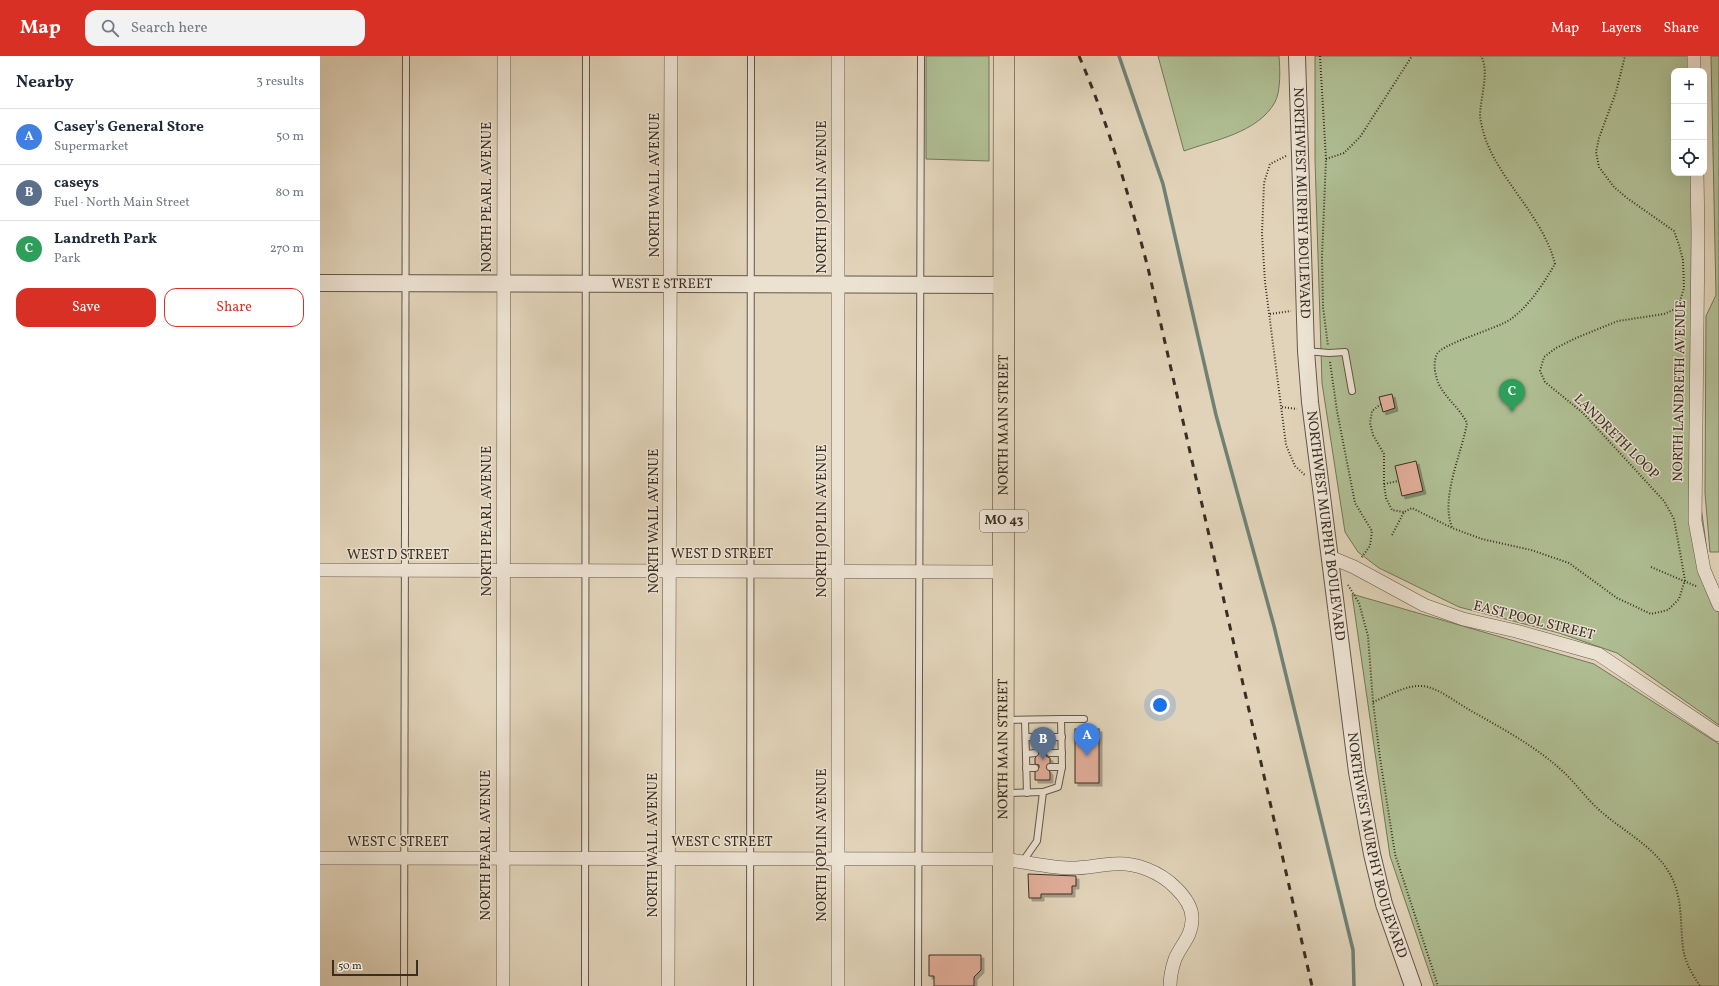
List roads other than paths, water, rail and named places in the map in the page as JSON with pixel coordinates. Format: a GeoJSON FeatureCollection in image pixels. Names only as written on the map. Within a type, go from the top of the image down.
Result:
{"type":"FeatureCollection","features":[{"type":"Feature","properties":{"kind":"main road","name":"NORTH MAIN STREET"},"geometry":{"type":"LineString","coordinates":[[1003,986],[1013,860],[1004,793],[1004,56]]}},
{"type":"Feature","properties":{"kind":"street","name":"NORTH PEARL AVENUE"},"geometry":{"type":"LineString","coordinates":[[503,986],[504,56]]}},
{"type":"Feature","properties":{"kind":"street","name":"NORTH WALL AVENUE"},"geometry":{"type":"LineString","coordinates":[[668,986],[671,56]]}},
{"type":"Feature","properties":{"kind":"street","name":"NORTH JOPLIN AVENUE"},"geometry":{"type":"LineString","coordinates":[[838,56],[838,986]]}},
{"type":"Feature","properties":{"kind":"street","name":"NORTHWEST MURPHY BOULEVARD"},"geometry":{"type":"LineString","coordinates":[[1297,56],[1306,351],[1310,402],[1357,772],[1364,813],[1384,904],[1413,986]]}},
{"type":"Feature","properties":{"kind":"street"},"geometry":{"type":"LineString","coordinates":[[1694,56],[1694,68]]}},
{"type":"Feature","properties":{"kind":"street","name":"NORTH LANDRETH AVENUE"},"geometry":{"type":"LineString","coordinates":[[1697,176],[1698,242],[1695,521],[1704,570],[1717,600]]}},
{"type":"Feature","properties":{"kind":"street","name":"WEST E STREET"},"geometry":{"type":"LineString","coordinates":[[320,283],[1005,284]]}},
{"type":"Feature","properties":{"kind":"street","name":"EAST POOL STREET"},"geometry":{"type":"LineString","coordinates":[[1330,557],[1354,567],[1424,605],[1463,619],[1516,631],[1598,654],[1719,735]]}},
{"type":"Feature","properties":{"kind":"street","name":"WEST D STREET"},"geometry":{"type":"LineString","coordinates":[[320,570],[1004,572]]}},
{"type":"Feature","properties":{"kind":"street","name":"WEST C STREET"},"geometry":{"type":"LineString","coordinates":[[320,858],[838,858],[1013,860],[1060,868],[1076,869],[1113,864],[1125,864],[1159,874],[1169,881],[1188,902],[1192,919],[1189,936],[1175,959],[1170,986]]}},
{"type":"Feature","properties":{"kind":"lane"},"geometry":{"type":"LineString","coordinates":[[404,986],[406,56]]}},
{"type":"Feature","properties":{"kind":"lane"},"geometry":{"type":"LineString","coordinates":[[585,986],[586,56]]}},
{"type":"Feature","properties":{"kind":"lane"},"geometry":{"type":"LineString","coordinates":[[750,986],[751,56]]}},
{"type":"Feature","properties":{"kind":"lane"},"geometry":{"type":"LineString","coordinates":[[918,986],[921,56]]}},
{"type":"Feature","properties":{"kind":"lane"},"geometry":{"type":"LineString","coordinates":[[1306,351],[1329,353],[1345,352],[1352,391]]}},
{"type":"Feature","properties":{"kind":"lane"},"geometry":{"type":"LineString","coordinates":[[1004,793],[1043,792],[1058,787],[1062,767],[1061,719]]}},
{"type":"Feature","properties":{"kind":"lane"},"geometry":{"type":"LineString","coordinates":[[1004,720],[1084,719]]}},
{"type":"Feature","properties":{"kind":"lane"},"geometry":{"type":"LineString","coordinates":[[1025,720],[1027,793]]}},
{"type":"Feature","properties":{"kind":"lane"},"geometry":{"type":"LineString","coordinates":[[1026,737],[1035,737]]}},
{"type":"Feature","properties":{"kind":"lane"},"geometry":{"type":"LineString","coordinates":[[1050,737],[1062,737]]}},
{"type":"Feature","properties":{"kind":"lane"},"geometry":{"type":"LineString","coordinates":[[1026,754],[1035,753]]}},
{"type":"Feature","properties":{"kind":"lane"},"geometry":{"type":"LineString","coordinates":[[1050,753],[1062,753]]}},
{"type":"Feature","properties":{"kind":"lane"},"geometry":{"type":"LineString","coordinates":[[1050,767],[1062,767]]}},
{"type":"Feature","properties":{"kind":"lane"},"geometry":{"type":"LineString","coordinates":[[1026,768],[1035,768]]}},
{"type":"Feature","properties":{"kind":"lane"},"geometry":{"type":"LineString","coordinates":[[1013,860],[1037,841],[1043,792]]}},
{"type":"Feature","properties":{"kind":"waterway"},"geometry":{"type":"LineString","coordinates":[[1119,56],[1163,184],[1216,415],[1274,626],[1353,950],[1354,986]]}},
{"type":"Feature","properties":{"kind":"railway"},"geometry":{"type":"LineString","coordinates":[[1079,56],[1100,108],[1118,161],[1148,268],[1312,986]]}},
{"type":"Feature","properties":{"kind":"place","name":"Landreth Park"},"geometry":{"type":"Point","coordinates":[1512,412]}},
{"type":"Feature","properties":{"kind":"place","name":"Casey's General Store"},"geometry":{"type":"Point","coordinates":[1087,756]}},
{"type":"Feature","properties":{"kind":"place","name":"caseys"},"geometry":{"type":"Point","coordinates":[1043,760]}}]}
